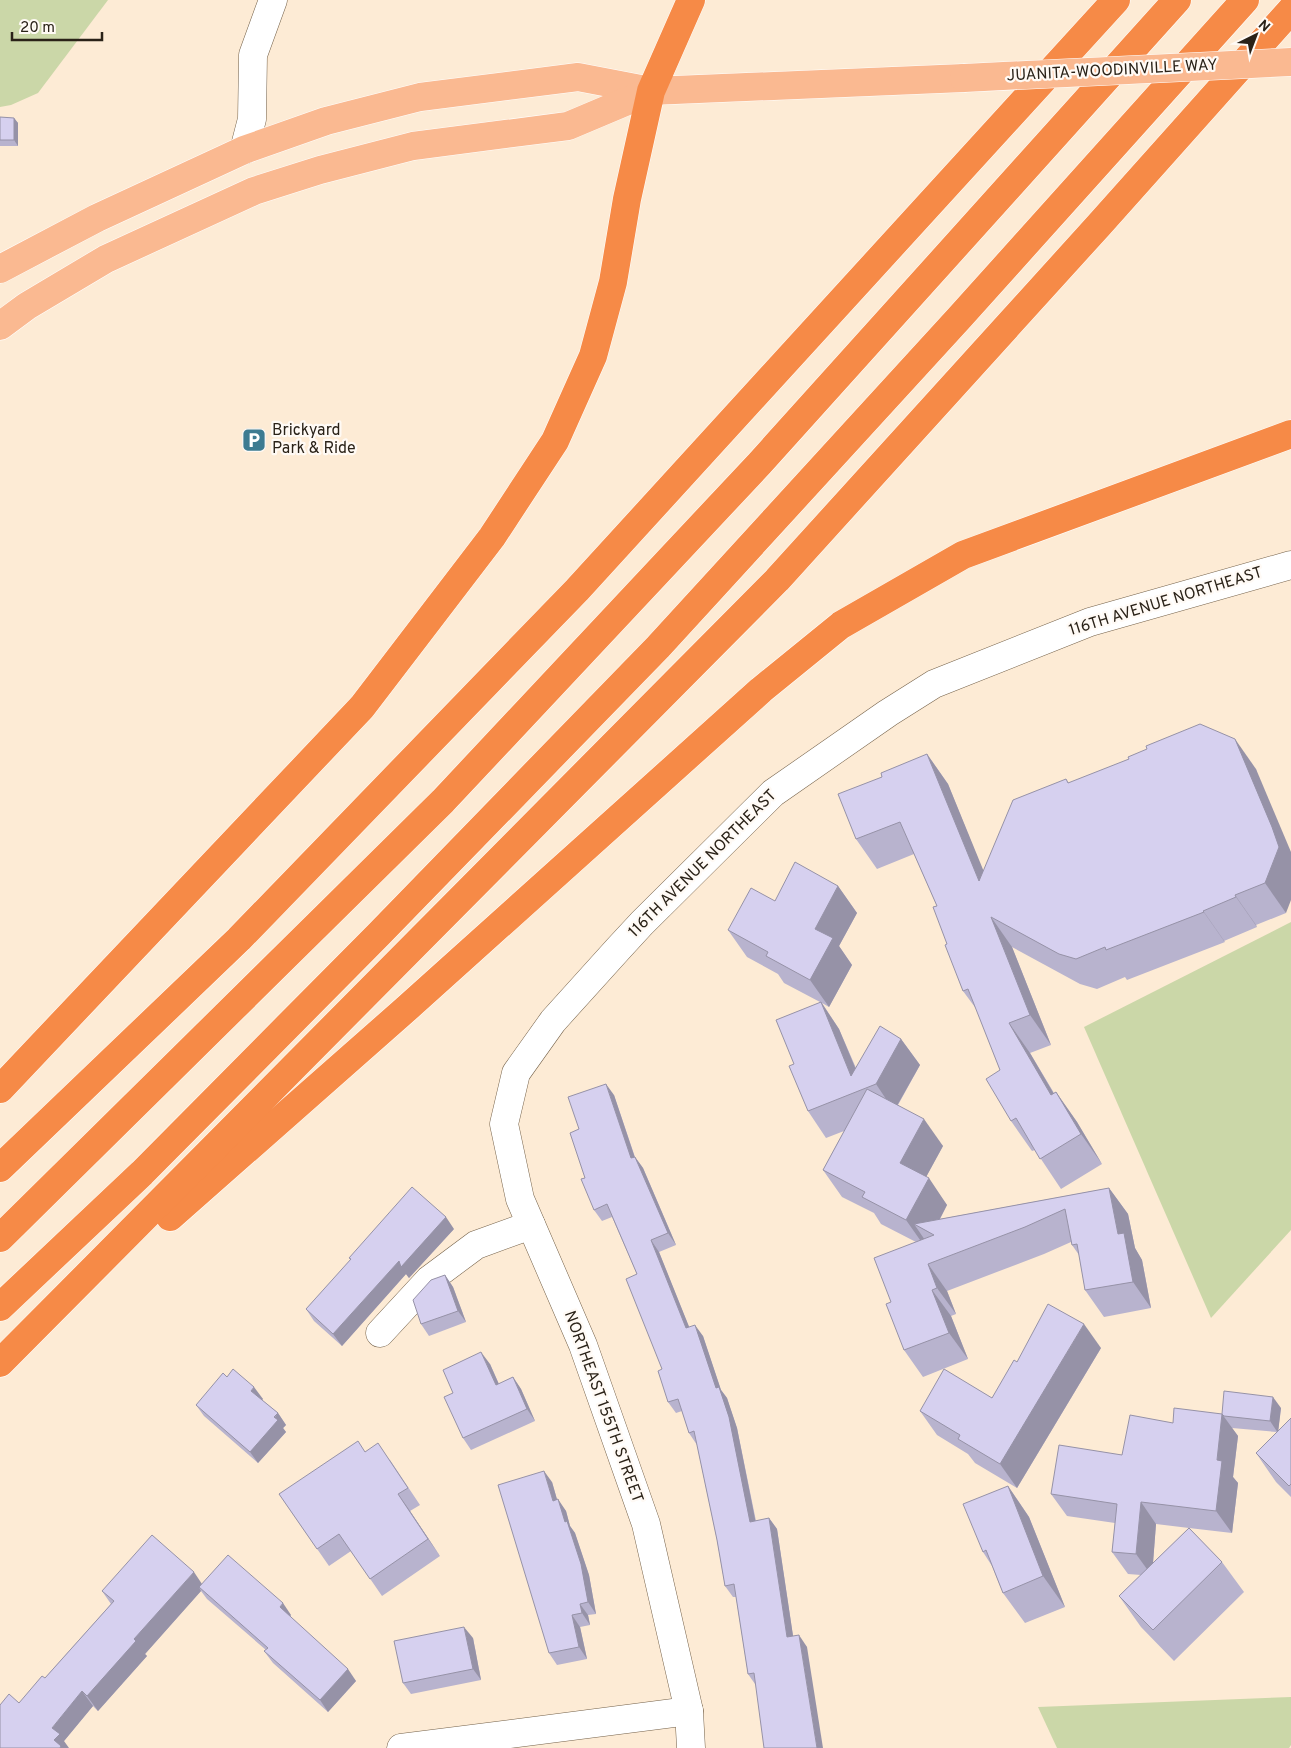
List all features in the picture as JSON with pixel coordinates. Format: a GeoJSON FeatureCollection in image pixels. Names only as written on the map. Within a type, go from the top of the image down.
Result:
{"type":"FeatureCollection","features":[{"type":"Feature","properties":{"kind":"highway"},"geometry":{"type":"LineString","coordinates":[[0,1088],[362,707],[492,537],[550,449],[593,356],[613,282],[627,199],[651,91],[690,0]]}},
{"type":"Feature","properties":{"kind":"highway"},"geometry":{"type":"LineString","coordinates":[[0,1168],[239,939],[577,590],[1116,0]]}},
{"type":"Feature","properties":{"kind":"highway"},"geometry":{"type":"LineString","coordinates":[[0,1238],[442,801],[760,463],[1177,0]]}},
{"type":"Feature","properties":{"kind":"highway"},"geometry":{"type":"LineString","coordinates":[[0,1307],[149,1166],[379,934],[658,646],[960,317],[1245,0]]}},
{"type":"Feature","properties":{"kind":"highway"},"geometry":{"type":"LineString","coordinates":[[0,1363],[777,580],[1291,10]]}},
{"type":"Feature","properties":{"kind":"highway"},"geometry":{"type":"LineString","coordinates":[[1099,225],[1291,37]]}},
{"type":"Feature","properties":{"kind":"highway"},"geometry":{"type":"LineString","coordinates":[[0,1367],[398,1016],[762,690],[841,625],[963,555],[1291,434]]}},
{"type":"Feature","properties":{"kind":"main road","name":"JUANITA-WOODINVILLE WAY"},"geometry":{"type":"LineString","coordinates":[[651,91],[1291,62]]}},
{"type":"Feature","properties":{"kind":"main road"},"geometry":{"type":"LineString","coordinates":[[1,269],[96,218],[244,150],[326,121],[420,97],[578,77],[651,91]]}},
{"type":"Feature","properties":{"kind":"main road"},"geometry":{"type":"LineString","coordinates":[[0,326],[27,306],[106,259],[254,191],[320,170],[413,146],[568,126],[651,91]]}},
{"type":"Feature","properties":{"kind":"street"},"geometry":{"type":"LineString","coordinates":[[244,150],[252,119],[253,55],[274,0]]}},
{"type":"Feature","properties":{"kind":"street","name":"116TH AVENUE NORTHEAST"},"geometry":{"type":"LineString","coordinates":[[516,1073],[553,1021],[624,943],[773,792],[888,712],[934,684],[1090,622],[1291,565]]}},
{"type":"Feature","properties":{"kind":"street","name":"NORTHEAST 155TH STREET"},"geometry":{"type":"LineString","coordinates":[[516,1073],[504,1124],[520,1199],[583,1345],[646,1524],[689,1711],[691,1748]]}},
{"type":"Feature","properties":{"kind":"street"},"geometry":{"type":"LineString","coordinates":[[380,1333],[429,1280],[476,1245],[531,1225]]}},
{"type":"Feature","properties":{"kind":"street"},"geometry":{"type":"LineString","coordinates":[[401,1748],[689,1711]]}},
{"type":"Feature","properties":{"kind":"green space"},"geometry":{"type":"Polygon","coordinates":[[[0,0],[108,0],[38,93],[11,105],[0,107],[0,0]]]}},
{"type":"Feature","properties":{"kind":"green space"},"geometry":{"type":"Polygon","coordinates":[[[1291,922],[1291,1230],[1211,1318],[1084,1027],[1291,922]]]}},
{"type":"Feature","properties":{"kind":"green space"},"geometry":{"type":"Polygon","coordinates":[[[1291,1697],[1291,1745],[1289,1748],[1057,1748],[1038,1707],[1291,1697]]]}},
{"type":"Feature","properties":{"kind":"building"},"geometry":{"type":"Polygon","coordinates":[[[0,117],[14,118],[14,140],[0,140],[0,117]]]}},
{"type":"Feature","properties":{"kind":"building"},"geometry":{"type":"Polygon","coordinates":[[[1200,724],[1235,739],[1272,827],[1279,847],[1265,883],[1235,895],[1236,897],[1204,912],[1106,950],[1105,947],[1076,959],[1059,954],[991,917],[1030,1015],[1009,1023],[1051,1095],[1056,1092],[1081,1134],[1040,1159],[1016,1118],[1011,1121],[986,1079],[1000,1070],[968,989],[963,991],[933,907],[937,906],[900,822],[856,839],[838,794],[882,777],[881,773],[927,754],[979,881],[1013,800],[1066,779],[1068,783],[1129,759],[1128,757],[1147,749],[1146,746],[1200,724]]]}},
{"type":"Feature","properties":{"kind":"building"},"geometry":{"type":"Polygon","coordinates":[[[795,862],[838,886],[815,929],[833,938],[810,980],[766,956],[768,952],[728,930],[751,888],[775,901],[795,862]]]}},
{"type":"Feature","properties":{"kind":"building"},"geometry":{"type":"Polygon","coordinates":[[[821,1002],[851,1076],[880,1026],[901,1039],[876,1084],[808,1111],[789,1066],[794,1064],[776,1020],[821,1002]]]}},
{"type":"Feature","properties":{"kind":"building"},"geometry":{"type":"Polygon","coordinates":[[[606,1084],[631,1158],[635,1157],[668,1233],[651,1240],[686,1328],[695,1325],[716,1388],[719,1387],[729,1417],[750,1522],[769,1518],[787,1637],[799,1635],[817,1748],[764,1748],[754,1673],[748,1674],[734,1584],[725,1586],[694,1431],[689,1433],[678,1399],[668,1402],[658,1371],[662,1369],[626,1279],[637,1274],[607,1204],[594,1210],[581,1179],[585,1178],[570,1133],[579,1129],[568,1097],[606,1084]]]}},
{"type":"Feature","properties":{"kind":"building"},"geometry":{"type":"Polygon","coordinates":[[[867,1089],[924,1119],[900,1163],[929,1178],[906,1220],[862,1197],[865,1192],[823,1170],[867,1089]]]}},
{"type":"Feature","properties":{"kind":"building"},"geometry":{"type":"Polygon","coordinates":[[[412,1187],[446,1217],[401,1267],[399,1261],[333,1334],[306,1309],[412,1187]]]}},
{"type":"Feature","properties":{"kind":"building"},"geometry":{"type":"Polygon","coordinates":[[[1109,1188],[1118,1234],[1124,1233],[1133,1282],[1085,1290],[1077,1244],[1072,1245],[1065,1209],[1025,1227],[928,1264],[937,1288],[932,1290],[949,1333],[904,1350],[886,1304],[891,1302],[874,1258],[934,1235],[914,1224],[1109,1188]]]}},
{"type":"Feature","properties":{"kind":"building"},"geometry":{"type":"Polygon","coordinates":[[[445,1275],[458,1311],[421,1324],[413,1300],[431,1280],[445,1275]]]}},
{"type":"Feature","properties":{"kind":"building"},"geometry":{"type":"Polygon","coordinates":[[[1048,1304],[1084,1324],[1000,1464],[958,1439],[960,1435],[920,1411],[944,1369],[992,1398],[1014,1360],[1017,1362],[1048,1304]]]}},
{"type":"Feature","properties":{"kind":"building"},"geometry":{"type":"Polygon","coordinates":[[[481,1352],[496,1385],[513,1377],[527,1409],[463,1438],[444,1397],[453,1393],[443,1370],[481,1352]]]}},
{"type":"Feature","properties":{"kind":"building"},"geometry":{"type":"Polygon","coordinates":[[[233,1369],[254,1387],[251,1391],[278,1413],[274,1417],[278,1420],[250,1452],[196,1405],[223,1373],[227,1377],[233,1369]]]}},
{"type":"Feature","properties":{"kind":"building"},"geometry":{"type":"Polygon","coordinates":[[[1224,1391],[1273,1397],[1270,1421],[1224,1416],[1222,1414],[1224,1391]]]}},
{"type":"Feature","properties":{"kind":"building"},"geometry":{"type":"Polygon","coordinates":[[[1174,1408],[1222,1414],[1217,1460],[1222,1461],[1216,1511],[1141,1502],[1136,1554],[1112,1552],[1117,1504],[1051,1494],[1059,1445],[1122,1455],[1130,1415],[1173,1423],[1174,1408]]]}},
{"type":"Feature","properties":{"kind":"building"},"geometry":{"type":"Polygon","coordinates":[[[1291,1418],[1291,1484],[1289,1486],[1256,1453],[1291,1418]]]}},
{"type":"Feature","properties":{"kind":"building"},"geometry":{"type":"Polygon","coordinates":[[[358,1441],[365,1452],[378,1443],[408,1488],[398,1494],[428,1539],[370,1579],[339,1534],[317,1549],[279,1494],[358,1441]]]}},
{"type":"Feature","properties":{"kind":"building"},"geometry":{"type":"Polygon","coordinates":[[[544,1471],[553,1501],[558,1499],[565,1522],[567,1521],[581,1564],[588,1602],[580,1604],[582,1613],[572,1615],[579,1647],[549,1653],[498,1485],[544,1471]]]}},
{"type":"Feature","properties":{"kind":"building"},"geometry":{"type":"Polygon","coordinates":[[[1008,1486],[1043,1576],[1003,1593],[986,1550],[983,1552],[963,1504],[1008,1486]]]}},
{"type":"Feature","properties":{"kind":"building"},"geometry":{"type":"Polygon","coordinates":[[[1189,1528],[1222,1562],[1153,1630],[1119,1596],[1189,1528]]]}},
{"type":"Feature","properties":{"kind":"building"},"geometry":{"type":"Polygon","coordinates":[[[152,1535],[194,1572],[134,1639],[136,1641],[87,1696],[82,1691],[52,1728],[60,1734],[54,1740],[61,1746],[60,1748],[0,1748],[0,1705],[9,1694],[19,1703],[42,1676],[45,1678],[114,1601],[102,1591],[152,1535]]]}},
{"type":"Feature","properties":{"kind":"building"},"geometry":{"type":"Polygon","coordinates":[[[228,1555],[283,1603],[280,1607],[348,1669],[320,1700],[264,1651],[268,1648],[199,1587],[228,1555]]]}},
{"type":"Feature","properties":{"kind":"building"},"geometry":{"type":"Polygon","coordinates":[[[464,1627],[473,1669],[403,1683],[394,1641],[464,1627]]]}},
{"type":"Feature","properties":{"kind":"place","name":"Brickyard Park & Ride"},"geometry":{"type":"Point","coordinates":[254,440]}}]}
